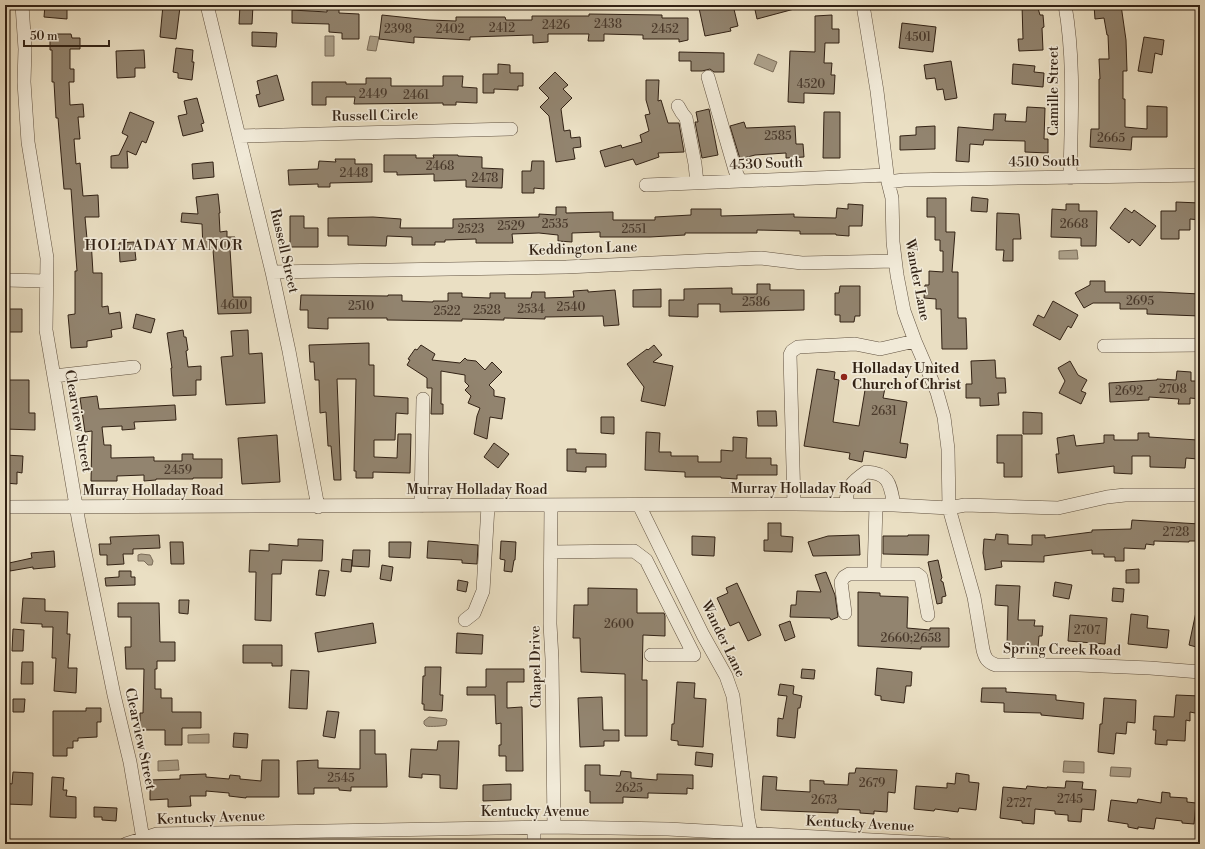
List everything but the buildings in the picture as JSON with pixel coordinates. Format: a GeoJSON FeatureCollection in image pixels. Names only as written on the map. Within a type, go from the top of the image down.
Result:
{"type":"FeatureCollection","features":[{"type":"Feature","properties":{"kind":"street","name":"Clearview Street"},"geometry":{"type":"LineString","coordinates":[[22,5],[25,49],[24,82],[28,142],[47,258],[46,330],[77,507],[114,696],[130,762],[143,839]]}},
{"type":"Feature","properties":{"kind":"street","name":"Russell Street"},"geometry":{"type":"LineString","coordinates":[[207,5],[272,272],[289,351],[318,507]]}},
{"type":"Feature","properties":{"kind":"street","name":"Wander Lane"},"geometry":{"type":"LineString","coordinates":[[863,5],[877,91],[892,204],[895,261],[904,311],[903,343],[937,392],[944,417],[948,449],[949,508]]}},
{"type":"Feature","properties":{"kind":"street","name":"Camille Street"},"geometry":{"type":"LineString","coordinates":[[1065,5],[1069,25],[1071,58],[1070,178]]}},
{"type":"Feature","properties":{"kind":"street"},"geometry":{"type":"LineString","coordinates":[[708,77],[735,170],[740,181]]}},
{"type":"Feature","properties":{"kind":"street"},"geometry":{"type":"LineString","coordinates":[[678,106],[686,118],[695,164],[696,183]]}},
{"type":"Feature","properties":{"kind":"street","name":"Russell Circle"},"geometry":{"type":"LineString","coordinates":[[240,136],[511,129]]}},
{"type":"Feature","properties":{"kind":"street","name":"4510 South"},"geometry":{"type":"LineString","coordinates":[[888,179],[1070,178],[1200,175]]}},
{"type":"Feature","properties":{"kind":"street","name":"4530 South"},"geometry":{"type":"LineString","coordinates":[[646,185],[740,181],[888,179]]}},
{"type":"Feature","properties":{"kind":"street","name":"Keddington Lane"},"geometry":{"type":"LineString","coordinates":[[272,272],[566,267],[761,258],[802,263],[895,261]]}},
{"type":"Feature","properties":{"kind":"street"},"geometry":{"type":"LineString","coordinates":[[5,280],[46,281]]}},
{"type":"Feature","properties":{"kind":"street"},"geometry":{"type":"LineString","coordinates":[[794,504],[790,355],[792,351],[798,347],[848,344],[880,349],[903,343]]}},
{"type":"Feature","properties":{"kind":"street"},"geometry":{"type":"LineString","coordinates":[[1104,346],[1200,345]]}},
{"type":"Feature","properties":{"kind":"street"},"geometry":{"type":"LineString","coordinates":[[54,376],[134,367]]}},
{"type":"Feature","properties":{"kind":"street"},"geometry":{"type":"LineString","coordinates":[[421,506],[423,400]]}},
{"type":"Feature","properties":{"kind":"street"},"geometry":{"type":"LineString","coordinates":[[846,504],[846,495],[849,487],[866,472],[876,472],[885,477],[890,484],[894,505]]}},
{"type":"Feature","properties":{"kind":"street","name":"Murray Holladay Road"},"geometry":{"type":"LineString","coordinates":[[5,507],[846,504],[949,508],[965,505],[1058,508],[1107,497],[1125,495],[1200,495]]}},
{"type":"Feature","properties":{"kind":"street","name":"Chapel Drive"},"geometry":{"type":"LineString","coordinates":[[551,505],[550,624],[552,658],[554,827]]}},
{"type":"Feature","properties":{"kind":"street","name":"Wander Lane"},"geometry":{"type":"LineString","coordinates":[[639,505],[703,635],[726,676],[733,696],[748,818],[753,839]]}},
{"type":"Feature","properties":{"kind":"street"},"geometry":{"type":"LineString","coordinates":[[874,574],[876,505]]}},
{"type":"Feature","properties":{"kind":"street"},"geometry":{"type":"LineString","coordinates":[[465,620],[474,613],[483,591],[488,506]]}},
{"type":"Feature","properties":{"kind":"street","name":"Spring Creek Road"},"geometry":{"type":"LineString","coordinates":[[949,508],[974,597],[985,658],[990,663],[996,665],[1087,665],[1200,672]]}},
{"type":"Feature","properties":{"kind":"street"},"geometry":{"type":"LineString","coordinates":[[551,552],[634,551],[646,560],[694,655],[651,655]]}},
{"type":"Feature","properties":{"kind":"street"},"geometry":{"type":"LineString","coordinates":[[845,613],[841,582],[842,579],[849,574],[917,574],[920,575],[928,615]]}},
{"type":"Feature","properties":{"kind":"street"},"geometry":{"type":"LineString","coordinates":[[534,827],[534,844]]}},
{"type":"Feature","properties":{"kind":"street","name":"Kentucky Avenue"},"geometry":{"type":"LineString","coordinates":[[126,844],[157,834],[534,827],[668,829],[753,839],[946,844]]}},
{"type":"Feature","properties":{"kind":"shaded area"},"geometry":{"type":"Polygon","coordinates":[[[325,36],[334,36],[334,56],[325,56],[325,36]]]}},
{"type":"Feature","properties":{"kind":"shaded area"},"geometry":{"type":"Polygon","coordinates":[[[370,36],[379,37],[376,51],[367,50],[370,36]]]}},
{"type":"Feature","properties":{"kind":"shaded area"},"geometry":{"type":"Polygon","coordinates":[[[758,54],[777,62],[773,72],[754,64],[758,54]]]}},
{"type":"Feature","properties":{"kind":"shaded area"},"geometry":{"type":"Polygon","coordinates":[[[1077,250],[1078,259],[1059,259],[1059,251],[1077,250]]]}},
{"type":"Feature","properties":{"kind":"shaded area"},"geometry":{"type":"Polygon","coordinates":[[[138,555],[150,555],[153,561],[152,565],[148,565],[144,561],[138,561],[138,555]]]}},
{"type":"Feature","properties":{"kind":"shaded area"},"geometry":{"type":"Polygon","coordinates":[[[429,717],[446,719],[446,725],[426,726],[424,721],[429,717]]]}},
{"type":"Feature","properties":{"kind":"shaded area"},"geometry":{"type":"Polygon","coordinates":[[[209,734],[209,743],[188,743],[188,735],[209,734]]]}},
{"type":"Feature","properties":{"kind":"shaded area"},"geometry":{"type":"Polygon","coordinates":[[[178,760],[179,770],[158,771],[158,761],[178,760]]]}},
{"type":"Feature","properties":{"kind":"shaded area"},"geometry":{"type":"Polygon","coordinates":[[[1064,761],[1084,762],[1084,773],[1063,772],[1064,761]]]}},
{"type":"Feature","properties":{"kind":"shaded area"},"geometry":{"type":"Polygon","coordinates":[[[1111,767],[1131,768],[1130,777],[1110,776],[1111,767]]]}},
{"type":"Feature","properties":{"kind":"place","name":"Holladay United Church of Christ"},"geometry":{"type":"Point","coordinates":[844,377]}},
{"type":"Feature","properties":{"kind":"district","name":"HOLLADAY MANOR"},"geometry":{"type":"Point","coordinates":[164,245]}}]}
